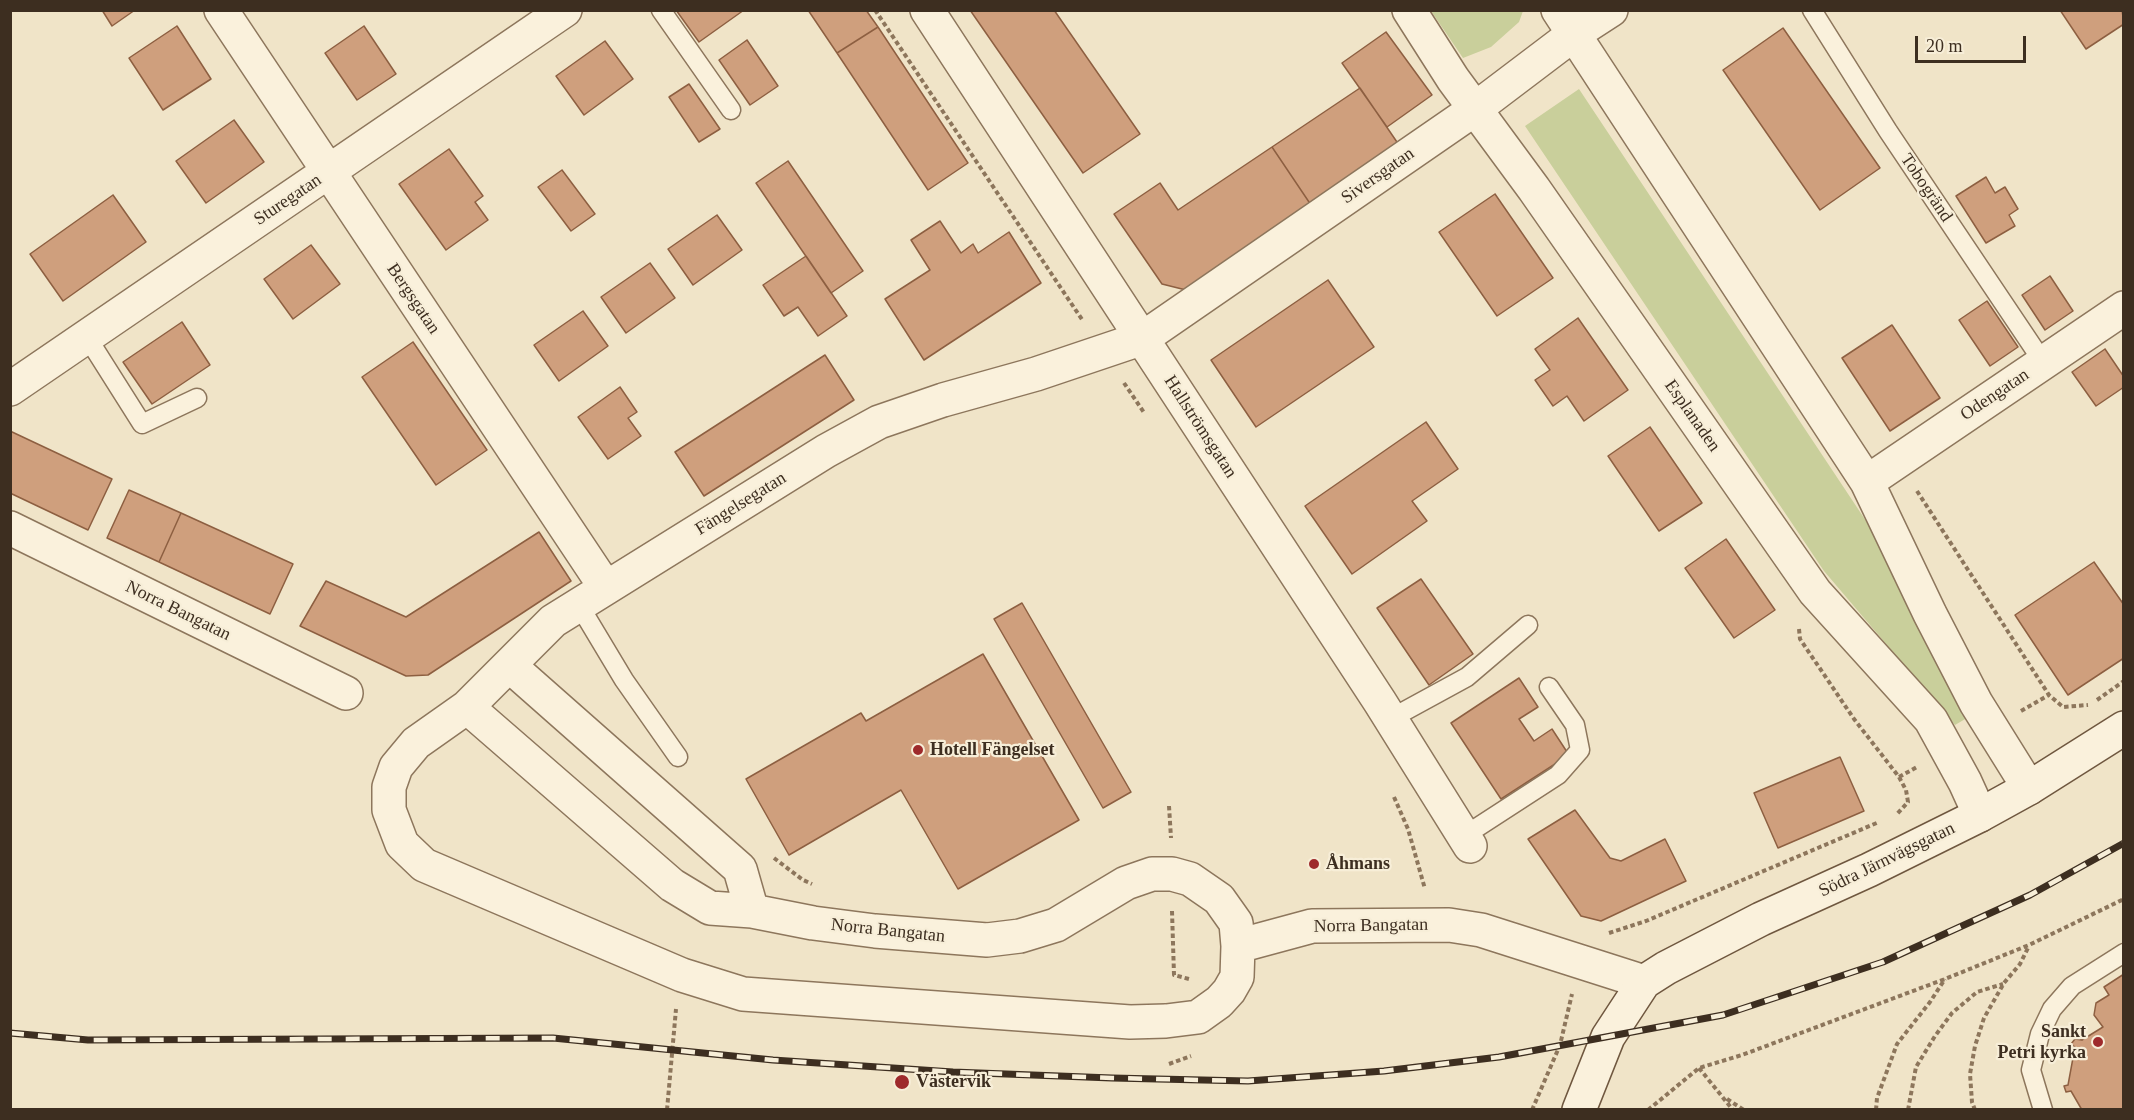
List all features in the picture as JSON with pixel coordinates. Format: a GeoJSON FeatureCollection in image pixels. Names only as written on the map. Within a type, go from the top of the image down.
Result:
{"type":"FeatureCollection","features":[{"type":"Feature","properties":{"kind":"street","name":"Bergsgatan"},"geometry":{"type":"LineString","coordinates":[[221,10],[329,172],[592,596]]}},
{"type":"Feature","properties":{"kind":"street","name":"Sturegatan"},"geometry":{"type":"LineString","coordinates":[[10,389],[565,10]]}},
{"type":"Feature","properties":{"kind":"street","name":"Hallströmsgatan"},"geometry":{"type":"LineString","coordinates":[[927,10],[1143,338],[1467,841]]}},
{"type":"Feature","properties":{"kind":"street","name":"Esplanaden"},"geometry":{"type":"LineString","coordinates":[[1409,10],[1475,109],[1815,592],[1931,720],[1980,815]]}},
{"type":"Feature","properties":{"kind":"street","name":"Siversgatan"},"geometry":{"type":"LineString","coordinates":[[1143,338],[1475,109],[1566,22],[1611,10]]}},
{"type":"Feature","properties":{"kind":"street"},"geometry":{"type":"LineString","coordinates":[[1566,22],[1867,483],[1976,704],[2029,788]]}},
{"type":"Feature","properties":{"kind":"street","name":"Odengatan"},"geometry":{"type":"LineString","coordinates":[[1867,483],[2124,308]]}},
{"type":"Feature","properties":{"kind":"street","name":"Fängelsegatan"},"geometry":{"type":"LineString","coordinates":[[1143,338],[879,422],[826,451],[592,596],[553,621],[467,707],[416,743],[396,767],[389,787],[389,810],[402,844],[424,865],[682,975],[743,994],[1130,1022],[1166,1021],[1198,1017],[1219,1002],[1237,977],[1239,946]]}},
{"type":"Feature","properties":{"kind":"street","name":"Norra Bangatan"},"geometry":{"type":"LineString","coordinates":[[10,528],[346,693]]}},
{"type":"Feature","properties":{"kind":"street"},"geometry":{"type":"LineString","coordinates":[[510,666],[740,869],[752,910]]}},
{"type":"Feature","properties":{"kind":"street","name":"Norra Bangatan"},"geometry":{"type":"LineString","coordinates":[[467,707],[672,885],[710,908],[752,910],[823,924],[987,940],[1020,936],[1056,925],[1126,884],[1152,874],[1172,874],[1190,879],[1220,899],[1236,923],[1239,946],[1312,926],[1449,925],[1481,930],[1644,982]]}},
{"type":"Feature","properties":{"kind":"street","name":"Södra Järnvägsgatan"},"geometry":{"type":"LineString","coordinates":[[1644,982],[1666,968],[1761,919],[1869,870],[1980,815],[2029,788],[2124,728]]}},
{"type":"Feature","properties":{"kind":"street"},"geometry":{"type":"LineString","coordinates":[[1579,1110],[1608,1037],[1644,982]]}},
{"type":"Feature","properties":{"kind":"lane"},"geometry":{"type":"LineString","coordinates":[[661,10],[731,110]]}},
{"type":"Feature","properties":{"kind":"lane","name":"Tobogränd"},"geometry":{"type":"LineString","coordinates":[[1812,10],[1888,131],[2043,362]]}},
{"type":"Feature","properties":{"kind":"lane"},"geometry":{"type":"LineString","coordinates":[[87,337],[142,423],[197,398]]}},
{"type":"Feature","properties":{"kind":"lane"},"geometry":{"type":"LineString","coordinates":[[592,596],[624,680],[678,757]]}},
{"type":"Feature","properties":{"kind":"lane"},"geometry":{"type":"LineString","coordinates":[[1390,719],[1467,677],[1528,625]]}},
{"type":"Feature","properties":{"kind":"lane"},"geometry":{"type":"LineString","coordinates":[[1467,841],[1558,775],[1580,750],[1575,725],[1549,687]]}},
{"type":"Feature","properties":{"kind":"lane"},"geometry":{"type":"LineString","coordinates":[[2043,1110],[2031,1070],[2040,1034],[2052,1010],[2072,986],[2124,953]]}},
{"type":"Feature","properties":{"kind":"path"},"geometry":{"type":"LineString","coordinates":[[875,10],[1150,422]]}},
{"type":"Feature","properties":{"kind":"path"},"geometry":{"type":"LineString","coordinates":[[1898,461],[2049,695],[2063,707],[2086,707],[2124,681]]}},
{"type":"Feature","properties":{"kind":"path"},"geometry":{"type":"LineString","coordinates":[[1815,592],[1796,608],[1800,639],[1854,719],[1899,777]]}},
{"type":"Feature","properties":{"kind":"path"},"geometry":{"type":"LineString","coordinates":[[1394,796],[1412,840],[1430,905],[1432,925]]}},
{"type":"Feature","properties":{"kind":"path"},"geometry":{"type":"LineString","coordinates":[[1648,1110],[1699,1068],[1753,1051],[1945,979],[2029,945],[2124,899]]}},
{"type":"Feature","properties":{"kind":"path"},"geometry":{"type":"LineString","coordinates":[[1975,1110],[1972,1102],[1970,1074],[1975,1046],[1984,1018],[2004,983],[2020,964],[2029,945]]}},
{"type":"Feature","properties":{"kind":"path"},"geometry":{"type":"LineString","coordinates":[[1876,1110],[1880,1088],[1897,1044],[1945,979]]}},
{"type":"Feature","properties":{"kind":"path"},"geometry":{"type":"LineString","coordinates":[[1908,1110],[1916,1067],[1952,1013],[1977,992],[2004,983]]}},
{"type":"Feature","properties":{"kind":"path"},"geometry":{"type":"LineString","coordinates":[[1561,990],[1572,995]]}},
{"type":"Feature","properties":{"kind":"path"},"geometry":{"type":"LineString","coordinates":[[1169,1064],[1198,1053]]}},
{"type":"Feature","properties":{"kind":"path"},"geometry":{"type":"LineString","coordinates":[[1699,1068],[1732,1110]]}},
{"type":"Feature","properties":{"kind":"path"},"geometry":{"type":"LineString","coordinates":[[1724,1097],[1744,1110]]}},
{"type":"Feature","properties":{"kind":"green space"},"geometry":{"type":"Polygon","coordinates":[[[1523,10],[1519,22],[1491,47],[1463,58],[1431,11],[1523,10]]]}},
{"type":"Feature","properties":{"kind":"green space"},"geometry":{"type":"Polygon","coordinates":[[[1579,89],[1880,542],[1967,718],[1955,725],[1824,571],[1525,126],[1579,89]]]}},
{"type":"Feature","properties":{"kind":"building"},"geometry":{"type":"Polygon","coordinates":[[[102,10],[135,10],[112,26],[102,10]]]}},
{"type":"Feature","properties":{"kind":"building"},"geometry":{"type":"Polygon","coordinates":[[[676,10],[744,10],[699,42],[676,10]]]}},
{"type":"Feature","properties":{"kind":"building"},"geometry":{"type":"Polygon","coordinates":[[[808,10],[866,10],[878,27],[837,53],[808,10]]]}},
{"type":"Feature","properties":{"kind":"building"},"geometry":{"type":"Polygon","coordinates":[[[970,10],[1054,10],[1140,134],[1083,173],[970,10]]]}},
{"type":"Feature","properties":{"kind":"building"},"geometry":{"type":"Polygon","coordinates":[[[2060,10],[2122,10],[2124,24],[2086,49],[2060,10]]]}},
{"type":"Feature","properties":{"kind":"building"},"geometry":{"type":"Polygon","coordinates":[[[177,26],[211,79],[163,110],[129,58],[177,26]]]}},
{"type":"Feature","properties":{"kind":"building"},"geometry":{"type":"Polygon","coordinates":[[[364,26],[396,74],[357,100],[325,53],[364,26]]]}},
{"type":"Feature","properties":{"kind":"building"},"geometry":{"type":"Polygon","coordinates":[[[878,27],[968,163],[928,190],[837,53],[878,27]]]}},
{"type":"Feature","properties":{"kind":"building"},"geometry":{"type":"Polygon","coordinates":[[[1783,28],[1880,168],[1820,210],[1723,70],[1783,28]]]}},
{"type":"Feature","properties":{"kind":"building"},"geometry":{"type":"Polygon","coordinates":[[[1386,32],[1432,95],[1387,127],[1342,63],[1386,32]]]}},
{"type":"Feature","properties":{"kind":"building"},"geometry":{"type":"Polygon","coordinates":[[[747,40],[778,86],[750,105],[719,60],[747,40]]]}},
{"type":"Feature","properties":{"kind":"building"},"geometry":{"type":"Polygon","coordinates":[[[605,41],[633,79],[584,115],[556,76],[605,41]]]}},
{"type":"Feature","properties":{"kind":"building"},"geometry":{"type":"Polygon","coordinates":[[[689,84],[720,129],[699,142],[669,97],[689,84]]]}},
{"type":"Feature","properties":{"kind":"building"},"geometry":{"type":"Polygon","coordinates":[[[1360,88],[1399,145],[1311,205],[1272,147],[1360,88]]]}},
{"type":"Feature","properties":{"kind":"building"},"geometry":{"type":"Polygon","coordinates":[[[234,120],[264,162],[206,203],[176,161],[234,120]]]}},
{"type":"Feature","properties":{"kind":"building"},"geometry":{"type":"Polygon","coordinates":[[[1272,147],[1311,205],[1186,290],[1162,284],[1114,214],[1160,183],[1178,210],[1272,147]]]}},
{"type":"Feature","properties":{"kind":"building"},"geometry":{"type":"Polygon","coordinates":[[[449,149],[483,196],[475,202],[488,220],[446,250],[399,184],[449,149]]]}},
{"type":"Feature","properties":{"kind":"building"},"geometry":{"type":"Polygon","coordinates":[[[788,161],[863,271],[831,293],[756,183],[788,161]]]}},
{"type":"Feature","properties":{"kind":"building"},"geometry":{"type":"Polygon","coordinates":[[[562,170],[595,214],[571,231],[538,187],[562,170]]]}},
{"type":"Feature","properties":{"kind":"building"},"geometry":{"type":"Polygon","coordinates":[[[1986,177],[1995,193],[2005,187],[2018,209],[2009,215],[2015,226],[1986,243],[1956,196],[1986,177]]]}},
{"type":"Feature","properties":{"kind":"building"},"geometry":{"type":"Polygon","coordinates":[[[1495,194],[1553,278],[1497,316],[1439,232],[1495,194]]]}},
{"type":"Feature","properties":{"kind":"building"},"geometry":{"type":"Polygon","coordinates":[[[113,195],[146,242],[63,301],[30,254],[113,195]]]}},
{"type":"Feature","properties":{"kind":"building"},"geometry":{"type":"Polygon","coordinates":[[[717,215],[742,250],[693,285],[668,249],[717,215]]]}},
{"type":"Feature","properties":{"kind":"building"},"geometry":{"type":"Polygon","coordinates":[[[940,221],[961,253],[973,244],[978,253],[1009,232],[1041,283],[924,360],[885,299],[930,270],[911,240],[940,221]]]}},
{"type":"Feature","properties":{"kind":"building"},"geometry":{"type":"Polygon","coordinates":[[[311,245],[340,284],[293,319],[264,279],[311,245]]]}},
{"type":"Feature","properties":{"kind":"building"},"geometry":{"type":"Polygon","coordinates":[[[806,256],[847,316],[818,336],[798,307],[784,316],[763,285],[806,256]]]}},
{"type":"Feature","properties":{"kind":"building"},"geometry":{"type":"Polygon","coordinates":[[[650,263],[675,298],[626,333],[601,297],[650,263]]]}},
{"type":"Feature","properties":{"kind":"building"},"geometry":{"type":"Polygon","coordinates":[[[2050,276],[2073,311],[2045,330],[2022,295],[2050,276]]]}},
{"type":"Feature","properties":{"kind":"building"},"geometry":{"type":"Polygon","coordinates":[[[1328,280],[1374,347],[1256,427],[1211,360],[1328,280]]]}},
{"type":"Feature","properties":{"kind":"building"},"geometry":{"type":"Polygon","coordinates":[[[1987,301],[2018,347],[1990,366],[1959,320],[1987,301]]]}},
{"type":"Feature","properties":{"kind":"building"},"geometry":{"type":"Polygon","coordinates":[[[583,311],[608,346],[559,381],[534,345],[583,311]]]}},
{"type":"Feature","properties":{"kind":"building"},"geometry":{"type":"Polygon","coordinates":[[[1578,318],[1628,390],[1584,421],[1567,396],[1553,406],[1535,380],[1550,370],[1535,349],[1578,318]]]}},
{"type":"Feature","properties":{"kind":"building"},"geometry":{"type":"Polygon","coordinates":[[[182,322],[210,365],[152,404],[123,362],[182,322]]]}},
{"type":"Feature","properties":{"kind":"building"},"geometry":{"type":"Polygon","coordinates":[[[1892,325],[1940,398],[1890,431],[1842,358],[1892,325]]]}},
{"type":"Feature","properties":{"kind":"building"},"geometry":{"type":"Polygon","coordinates":[[[413,342],[487,450],[436,485],[362,377],[413,342]]]}},
{"type":"Feature","properties":{"kind":"building"},"geometry":{"type":"Polygon","coordinates":[[[2105,349],[2124,377],[2124,387],[2096,406],[2072,372],[2105,349]]]}},
{"type":"Feature","properties":{"kind":"building"},"geometry":{"type":"Polygon","coordinates":[[[825,355],[854,400],[704,496],[675,452],[825,355]]]}},
{"type":"Feature","properties":{"kind":"building"},"geometry":{"type":"Polygon","coordinates":[[[620,387],[637,412],[628,418],[641,436],[608,459],[578,417],[620,387]]]}},
{"type":"Feature","properties":{"kind":"building"},"geometry":{"type":"Polygon","coordinates":[[[1426,422],[1458,469],[1412,501],[1427,521],[1352,574],[1305,506],[1426,422]]]}},
{"type":"Feature","properties":{"kind":"building"},"geometry":{"type":"Polygon","coordinates":[[[1650,427],[1702,503],[1659,531],[1608,456],[1650,427]]]}},
{"type":"Feature","properties":{"kind":"building"},"geometry":{"type":"Polygon","coordinates":[[[10,431],[112,479],[88,530],[10,493],[10,431]]]}},
{"type":"Feature","properties":{"kind":"building"},"geometry":{"type":"Polygon","coordinates":[[[129,490],[181,513],[159,562],[107,538],[129,490]]]}},
{"type":"Feature","properties":{"kind":"building"},"geometry":{"type":"Polygon","coordinates":[[[181,513],[293,564],[270,614],[159,562],[181,513]]]}},
{"type":"Feature","properties":{"kind":"building"},"geometry":{"type":"Polygon","coordinates":[[[539,532],[571,581],[428,675],[406,676],[300,626],[326,581],[406,617],[539,532]]]}},
{"type":"Feature","properties":{"kind":"building"},"geometry":{"type":"Polygon","coordinates":[[[1726,539],[1775,610],[1734,638],[1685,568],[1726,539]]]}},
{"type":"Feature","properties":{"kind":"building"},"geometry":{"type":"Polygon","coordinates":[[[2094,562],[2124,605],[2124,658],[2068,695],[2015,615],[2094,562]]]}},
{"type":"Feature","properties":{"kind":"building"},"geometry":{"type":"Polygon","coordinates":[[[1421,579],[1473,654],[1429,685],[1377,608],[1421,579]]]}},
{"type":"Feature","properties":{"kind":"building"},"geometry":{"type":"Polygon","coordinates":[[[1022,603],[1131,792],[1103,808],[994,619],[1022,603]]]}},
{"type":"Feature","properties":{"kind":"building","name":"Hotell Fängelset"},"geometry":{"type":"Polygon","coordinates":[[[983,654],[1079,820],[958,889],[901,790],[789,855],[746,779],[861,713],[866,721],[983,654]]]}},
{"type":"Feature","properties":{"kind":"building"},"geometry":{"type":"Polygon","coordinates":[[[1519,678],[1538,707],[1519,719],[1534,741],[1552,729],[1569,755],[1501,799],[1451,723],[1519,678]]]}},
{"type":"Feature","properties":{"kind":"building"},"geometry":{"type":"Polygon","coordinates":[[[1840,757],[1864,811],[1778,848],[1754,793],[1840,757]]]}},
{"type":"Feature","properties":{"kind":"building"},"geometry":{"type":"Polygon","coordinates":[[[1575,810],[1610,858],[1621,861],[1665,839],[1686,881],[1601,921],[1581,916],[1528,839],[1575,810]]]}},
{"type":"Feature","properties":{"kind":"building","name":"Sankt Petri kyrka"},"geometry":{"type":"Polygon","coordinates":[[[2124,974],[2124,1110],[2082,1110],[2071,1091],[2066,1092],[2064,1086],[2068,1085],[2075,1047],[2071,1044],[2075,1039],[2082,1040],[2103,1027],[2094,1015],[2096,1003],[2109,995],[2104,987],[2124,974]]]}},
{"type":"Feature","properties":{"kind":"railway"},"geometry":{"type":"LineString","coordinates":[[10,1033],[88,1040],[553,1038],[773,1060],[953,1072],[1112,1078],[1248,1081],[1384,1071],[1499,1057],[1723,1015],[1883,962],[2030,895],[2124,843]]}},
{"type":"Feature","properties":{"kind":"place","name":"Hotell Fängelset"},"geometry":{"type":"Point","coordinates":[918,750]}},
{"type":"Feature","properties":{"kind":"place","name":"Åhmans"},"geometry":{"type":"Point","coordinates":[1314,864]}},
{"type":"Feature","properties":{"kind":"place","name":"Sankt Petri kyrka"},"geometry":{"type":"Point","coordinates":[2098,1042]}},
{"type":"Feature","properties":{"kind":"place","name":"Västervik"},"geometry":{"type":"Point","coordinates":[902,1082]}}]}
